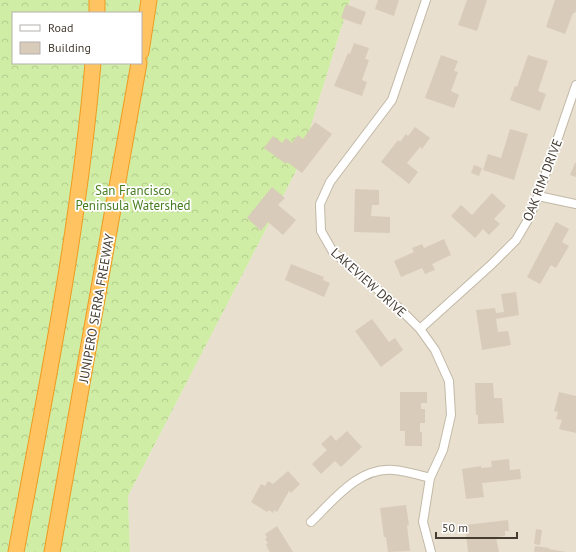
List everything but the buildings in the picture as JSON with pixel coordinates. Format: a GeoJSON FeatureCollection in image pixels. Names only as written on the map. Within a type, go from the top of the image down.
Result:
{"type":"FeatureCollection","features":[{"type":"Feature","properties":{"kind":"highway"},"geometry":{"type":"LineString","coordinates":[[96,12],[97,0]]}},
{"type":"Feature","properties":{"kind":"highway"},"geometry":{"type":"LineString","coordinates":[[142,46],[149,0]]}},
{"type":"Feature","properties":{"kind":"highway"},"geometry":{"type":"LineString","coordinates":[[16,552],[75,218],[93,64]]}},
{"type":"Feature","properties":{"kind":"highway","name":"JUNIPERO SERRA FREEWAY"},"geometry":{"type":"LineString","coordinates":[[52,552],[139,64]]}},
{"type":"Feature","properties":{"kind":"street","name":"LAKEVIEW DRIVE"},"geometry":{"type":"LineString","coordinates":[[426,0],[392,100],[330,182],[320,204],[321,231],[333,252],[396,305],[420,329],[435,350],[449,382],[451,415],[443,450],[430,478],[423,522],[431,552]]}},
{"type":"Feature","properties":{"kind":"street","name":"OAK RIM DRIVE"},"geometry":{"type":"LineString","coordinates":[[420,329],[492,264],[516,240],[529,218],[538,196],[576,85]]}},
{"type":"Feature","properties":{"kind":"street"},"geometry":{"type":"LineString","coordinates":[[538,196],[576,204]]}},
{"type":"Feature","properties":{"kind":"street"},"geometry":{"type":"LineString","coordinates":[[311,522],[350,485],[372,472],[394,470],[430,478]]}},
{"type":"Feature","properties":{"kind":"shaded area"},"geometry":{"type":"Polygon","coordinates":[[[350,0],[576,0],[576,552],[130,552],[128,496],[298,167],[350,0]]]}},
{"type":"Feature","properties":{"kind":"green space","name":"San Francisco Peninsula Watershed"},"geometry":{"type":"Polygon","coordinates":[[[0,0],[350,0],[298,167],[128,496],[130,552],[0,552],[0,0]]]}}]}
